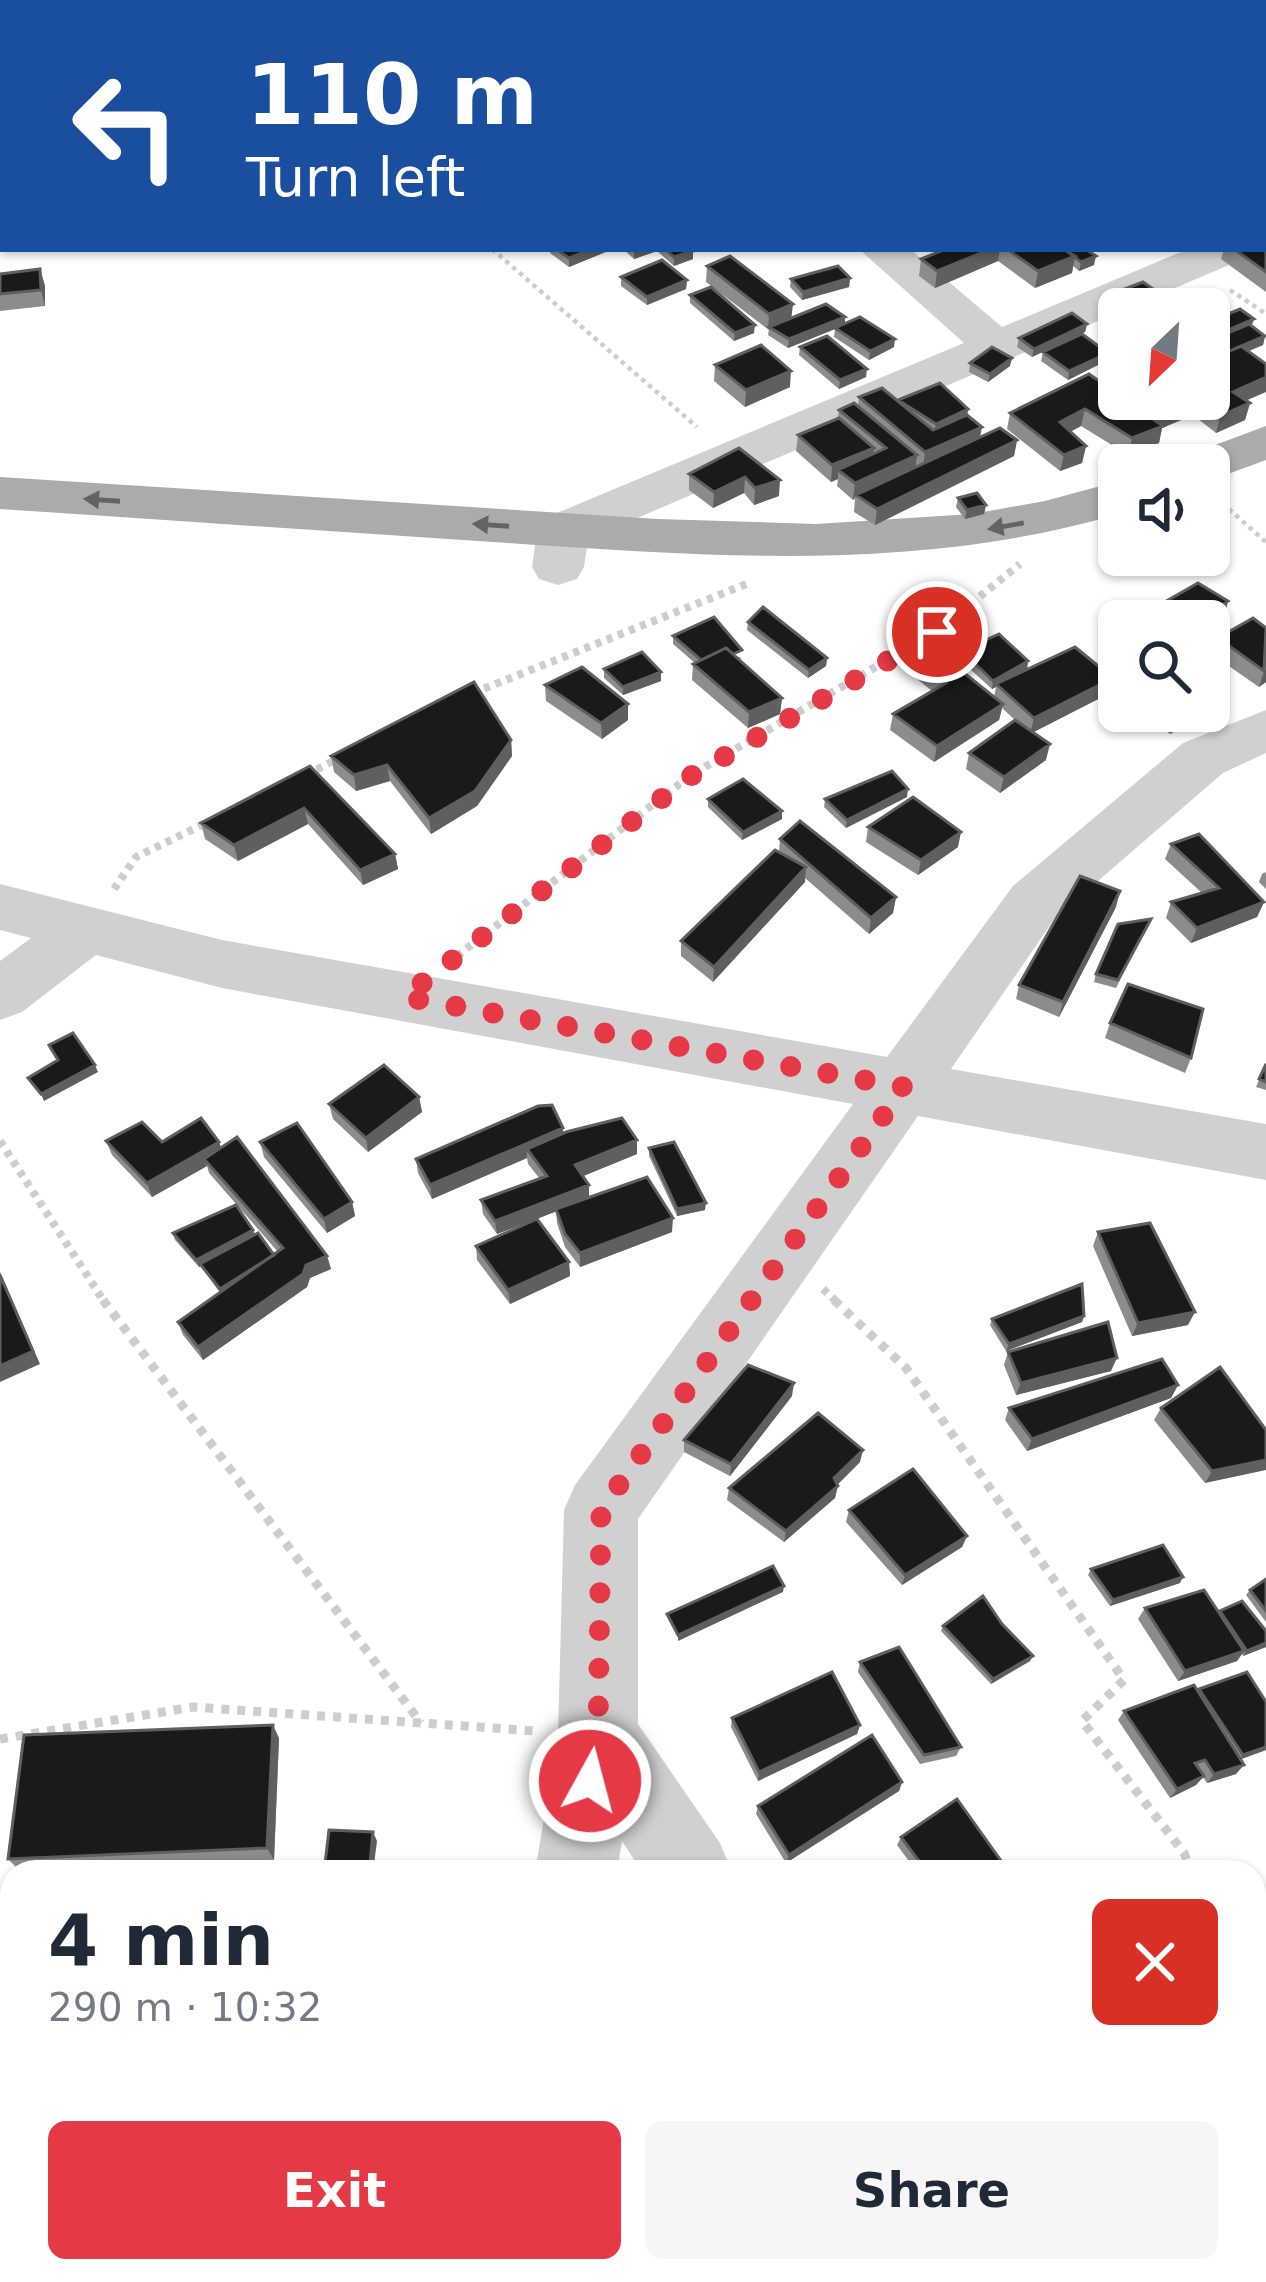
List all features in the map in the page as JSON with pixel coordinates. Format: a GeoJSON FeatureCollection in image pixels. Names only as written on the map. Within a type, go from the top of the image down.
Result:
{"type":"FeatureCollection","features":[{"type":"Feature","properties":{"kind":"main road"},"geometry":{"type":"LineString","coordinates":[[1230,484],[1266,442]]}},
{"type":"Feature","properties":{"kind":"main road"},"geometry":{"type":"LineString","coordinates":[[0,493],[560,549],[769,575],[911,575],[1020,563],[1098,545]]}},
{"type":"Feature","properties":{"kind":"main road"},"geometry":{"type":"LineString","coordinates":[[0,532],[560,549],[1006,528],[1098,503]]}},
{"type":"Feature","properties":{"kind":"street"},"geometry":{"type":"LineString","coordinates":[[886,252],[998,347]]}},
{"type":"Feature","properties":{"kind":"street"},"geometry":{"type":"LineString","coordinates":[[560,549],[734,459],[1220,252]]}},
{"type":"Feature","properties":{"kind":"street"},"geometry":{"type":"LineString","coordinates":[[578,1860],[598,1736],[601,1510],[1034,902],[1203,758],[1266,730]]}},
{"type":"Feature","properties":{"kind":"street"},"geometry":{"type":"LineString","coordinates":[[0,907],[222,964],[1266,1152]]}},
{"type":"Feature","properties":{"kind":"street"},"geometry":{"type":"LineString","coordinates":[[0,994],[85,930]]}},
{"type":"Feature","properties":{"kind":"street"},"geometry":{"type":"LineString","coordinates":[[598,1736],[683,1860]]}},
{"type":"Feature","properties":{"kind":"path"},"geometry":{"type":"LineString","coordinates":[[494,252],[734,459]]}},
{"type":"Feature","properties":{"kind":"path"},"geometry":{"type":"LineString","coordinates":[[1230,494],[1266,542]]}},
{"type":"Feature","properties":{"kind":"path"},"geometry":{"type":"LineString","coordinates":[[404,997],[691,776],[937,632],[1020,563]]}},
{"type":"Feature","properties":{"kind":"path"},"geometry":{"type":"LineString","coordinates":[[466,697],[769,575]]}},
{"type":"Feature","properties":{"kind":"path"},"geometry":{"type":"LineString","coordinates":[[301,777],[342,757]]}},
{"type":"Feature","properties":{"kind":"path"},"geometry":{"type":"LineString","coordinates":[[85,930],[136,857],[218,817]]}},
{"type":"Feature","properties":{"kind":"path"},"geometry":{"type":"LineString","coordinates":[[0,1141],[129,1340],[421,1723]]}},
{"type":"Feature","properties":{"kind":"path"},"geometry":{"type":"LineString","coordinates":[[785,1252],[906,1368],[1124,1680],[1082,1721],[1187,1860]]}},
{"type":"Feature","properties":{"kind":"path"},"geometry":{"type":"LineString","coordinates":[[0,1739],[193,1707],[598,1736]]}},
{"type":"Feature","properties":{"kind":"building"},"geometry":{"type":"Polygon","coordinates":[[[938,252],[984,252],[937,271],[921,259],[938,252]]]}},
{"type":"Feature","properties":{"kind":"building"},"geometry":{"type":"Polygon","coordinates":[[[1011,252],[1075,256],[1038,271],[1011,252]]]}},
{"type":"Feature","properties":{"kind":"building"},"geometry":{"type":"Polygon","coordinates":[[[1068,252],[1096,256],[1081,262],[1068,252]]]}},
{"type":"Feature","properties":{"kind":"building"},"geometry":{"type":"Polygon","coordinates":[[[1238,252],[1266,252],[1266,272],[1238,252]]]}},
{"type":"Feature","properties":{"kind":"building"},"geometry":{"type":"Polygon","coordinates":[[[730,256],[793,304],[769,314],[707,266],[730,256]]]}},
{"type":"Feature","properties":{"kind":"building"},"geometry":{"type":"Polygon","coordinates":[[[662,260],[687,280],[647,297],[621,277],[662,260]]]}},
{"type":"Feature","properties":{"kind":"building"},"geometry":{"type":"Polygon","coordinates":[[[838,266],[850,278],[803,292],[791,279],[838,266]]]}},
{"type":"Feature","properties":{"kind":"building"},"geometry":{"type":"Polygon","coordinates":[[[40,269],[41,290],[0,294],[0,274],[40,269]]]}},
{"type":"Feature","properties":{"kind":"building"},"geometry":{"type":"Polygon","coordinates":[[[711,287],[755,325],[735,333],[690,295],[711,287]]]}},
{"type":"Feature","properties":{"kind":"building"},"geometry":{"type":"Polygon","coordinates":[[[826,304],[845,317],[789,339],[769,327],[826,304]]]}},
{"type":"Feature","properties":{"kind":"building"},"geometry":{"type":"Polygon","coordinates":[[[1240,309],[1254,319],[1230,329],[1230,313],[1240,309]]]}},
{"type":"Feature","properties":{"kind":"building"},"geometry":{"type":"Polygon","coordinates":[[[1072,313],[1087,324],[1034,349],[1019,338],[1072,313]]]}},
{"type":"Feature","properties":{"kind":"building"},"geometry":{"type":"Polygon","coordinates":[[[860,317],[895,339],[870,351],[835,328],[860,317]]]}},
{"type":"Feature","properties":{"kind":"building"},"geometry":{"type":"Polygon","coordinates":[[[1249,324],[1265,336],[1230,351],[1230,332],[1249,324]]]}},
{"type":"Feature","properties":{"kind":"building"},"geometry":{"type":"Polygon","coordinates":[[[1082,334],[1098,346],[1098,358],[1069,371],[1043,352],[1082,334]]]}},
{"type":"Feature","properties":{"kind":"building"},"geometry":{"type":"Polygon","coordinates":[[[827,336],[867,369],[840,380],[800,347],[827,336]]]}},
{"type":"Feature","properties":{"kind":"building"},"geometry":{"type":"Polygon","coordinates":[[[761,345],[791,371],[746,390],[715,365],[761,345]]]}},
{"type":"Feature","properties":{"kind":"building"},"geometry":{"type":"Polygon","coordinates":[[[1241,346],[1266,364],[1266,377],[1233,392],[1250,403],[1230,412],[1230,351],[1241,346]]]}},
{"type":"Feature","properties":{"kind":"building"},"geometry":{"type":"Polygon","coordinates":[[[992,347],[1012,358],[990,374],[970,363],[992,347]]]}},
{"type":"Feature","properties":{"kind":"building"},"geometry":{"type":"Polygon","coordinates":[[[1089,374],[1098,380],[1098,417],[1085,409],[1060,422],[1086,446],[1064,455],[1010,413],[1089,374]]]}},
{"type":"Feature","properties":{"kind":"building"},"geometry":{"type":"Polygon","coordinates":[[[940,383],[968,409],[936,424],[898,400],[940,383]]]}},
{"type":"Feature","properties":{"kind":"building"},"geometry":{"type":"Polygon","coordinates":[[[882,388],[933,430],[967,415],[982,427],[925,452],[859,397],[882,388]]]}},
{"type":"Feature","properties":{"kind":"building"},"geometry":{"type":"Polygon","coordinates":[[[854,403],[917,455],[855,483],[838,470],[886,448],[839,410],[854,403]]]}},
{"type":"Feature","properties":{"kind":"building"},"geometry":{"type":"Polygon","coordinates":[[[839,418],[874,448],[832,465],[798,435],[839,418]]]}},
{"type":"Feature","properties":{"kind":"building"},"geometry":{"type":"Polygon","coordinates":[[[1103,420],[1154,420],[1163,426],[1132,438],[1103,420]]]}},
{"type":"Feature","properties":{"kind":"building"},"geometry":{"type":"Polygon","coordinates":[[[1000,428],[1017,440],[877,509],[856,495],[1000,428]]]}},
{"type":"Feature","properties":{"kind":"building"},"geometry":{"type":"Polygon","coordinates":[[[739,448],[780,480],[755,488],[745,477],[714,492],[689,474],[739,448]]]}},
{"type":"Feature","properties":{"kind":"building"},"geometry":{"type":"Polygon","coordinates":[[[977,493],[986,505],[967,510],[958,498],[977,493]]]}},
{"type":"Feature","properties":{"kind":"building"},"geometry":{"type":"Polygon","coordinates":[[[1198,583],[1226,600],[1168,600],[1198,583]]]}},
{"type":"Feature","properties":{"kind":"building"},"geometry":{"type":"Polygon","coordinates":[[[763,607],[827,658],[809,670],[748,622],[763,607]]]}},
{"type":"Feature","properties":{"kind":"building"},"geometry":{"type":"Polygon","coordinates":[[[714,617],[742,650],[733,654],[726,648],[701,660],[673,636],[714,617]]]}},
{"type":"Feature","properties":{"kind":"building"},"geometry":{"type":"Polygon","coordinates":[[[1253,618],[1266,628],[1264,671],[1230,647],[1230,631],[1253,618]]]}},
{"type":"Feature","properties":{"kind":"building"},"geometry":{"type":"Polygon","coordinates":[[[999,634],[1028,661],[993,681],[962,651],[999,634]]]}},
{"type":"Feature","properties":{"kind":"building"},"geometry":{"type":"Polygon","coordinates":[[[1075,647],[1098,666],[1098,686],[1034,718],[996,684],[1075,647]]]}},
{"type":"Feature","properties":{"kind":"building"},"geometry":{"type":"Polygon","coordinates":[[[726,648],[782,698],[749,712],[693,664],[726,648]]]}},
{"type":"Feature","properties":{"kind":"building"},"geometry":{"type":"Polygon","coordinates":[[[933,648],[1003,704],[937,746],[893,714],[946,683],[913,658],[933,648]]]}},
{"type":"Feature","properties":{"kind":"building"},"geometry":{"type":"Polygon","coordinates":[[[642,652],[661,672],[623,687],[604,669],[642,652]]]}},
{"type":"Feature","properties":{"kind":"building"},"geometry":{"type":"Polygon","coordinates":[[[582,667],[628,704],[601,723],[545,685],[582,667]]]}},
{"type":"Feature","properties":{"kind":"building"},"geometry":{"type":"Polygon","coordinates":[[[474,682],[511,740],[475,791],[429,818],[387,765],[354,775],[331,756],[474,682]]]}},
{"type":"Feature","properties":{"kind":"building"},"geometry":{"type":"Polygon","coordinates":[[[1015,720],[1050,744],[1004,777],[969,753],[1015,720]]]}},
{"type":"Feature","properties":{"kind":"building"},"geometry":{"type":"Polygon","coordinates":[[[310,766],[395,854],[360,870],[304,808],[234,845],[201,823],[310,766]]]}},
{"type":"Feature","properties":{"kind":"building"},"geometry":{"type":"Polygon","coordinates":[[[892,771],[908,789],[847,820],[825,799],[892,771]]]}},
{"type":"Feature","properties":{"kind":"building"},"geometry":{"type":"Polygon","coordinates":[[[743,779],[782,811],[743,832],[708,799],[743,779]]]}},
{"type":"Feature","properties":{"kind":"building"},"geometry":{"type":"Polygon","coordinates":[[[913,797],[961,832],[921,860],[868,827],[913,797]]]}},
{"type":"Feature","properties":{"kind":"building"},"geometry":{"type":"Polygon","coordinates":[[[800,821],[896,897],[871,918],[780,839],[800,821]]]}},
{"type":"Feature","properties":{"kind":"building"},"geometry":{"type":"Polygon","coordinates":[[[1199,834],[1264,902],[1197,928],[1171,902],[1219,888],[1171,844],[1199,834]]]}},
{"type":"Feature","properties":{"kind":"building"},"geometry":{"type":"Polygon","coordinates":[[[775,850],[806,867],[714,967],[681,941],[775,850]]]}},
{"type":"Feature","properties":{"kind":"building"},"geometry":{"type":"Polygon","coordinates":[[[1080,876],[1120,891],[1063,1002],[1019,985],[1080,876]]]}},
{"type":"Feature","properties":{"kind":"building"},"geometry":{"type":"Polygon","coordinates":[[[1151,919],[1118,980],[1096,974],[1118,924],[1151,919]]]}},
{"type":"Feature","properties":{"kind":"building"},"geometry":{"type":"Polygon","coordinates":[[[1128,984],[1203,1009],[1191,1058],[1110,1023],[1128,984]]]}},
{"type":"Feature","properties":{"kind":"building"},"geometry":{"type":"Polygon","coordinates":[[[73,1033],[95,1065],[41,1094],[28,1078],[58,1060],[49,1045],[73,1033]]]}},
{"type":"Feature","properties":{"kind":"building"},"geometry":{"type":"Polygon","coordinates":[[[384,1065],[419,1097],[366,1138],[329,1104],[384,1065]]]}},
{"type":"Feature","properties":{"kind":"building"},"geometry":{"type":"Polygon","coordinates":[[[552,1105],[563,1128],[430,1185],[416,1159],[538,1106],[552,1105]]]}},
{"type":"Feature","properties":{"kind":"building"},"geometry":{"type":"Polygon","coordinates":[[[201,1118],[219,1142],[147,1183],[106,1141],[142,1122],[162,1142],[201,1118]]]}},
{"type":"Feature","properties":{"kind":"building"},"geometry":{"type":"Polygon","coordinates":[[[622,1118],[637,1140],[575,1165],[589,1185],[495,1221],[481,1200],[547,1176],[527,1149],[566,1132],[622,1118]]]}},
{"type":"Feature","properties":{"kind":"building"},"geometry":{"type":"Polygon","coordinates":[[[297,1123],[352,1202],[324,1219],[260,1142],[297,1123]]]}},
{"type":"Feature","properties":{"kind":"building"},"geometry":{"type":"Polygon","coordinates":[[[237,1137],[327,1256],[306,1265],[303,1274],[198,1347],[178,1322],[283,1248],[204,1159],[237,1137]]]}},
{"type":"Feature","properties":{"kind":"building"},"geometry":{"type":"Polygon","coordinates":[[[674,1142],[706,1203],[677,1209],[649,1148],[674,1142]]]}},
{"type":"Feature","properties":{"kind":"building"},"geometry":{"type":"Polygon","coordinates":[[[647,1177],[673,1218],[580,1253],[565,1234],[556,1209],[647,1177]]]}},
{"type":"Feature","properties":{"kind":"building"},"geometry":{"type":"Polygon","coordinates":[[[236,1205],[253,1230],[196,1260],[173,1233],[236,1205]]]}},
{"type":"Feature","properties":{"kind":"building"},"geometry":{"type":"Polygon","coordinates":[[[537,1219],[569,1262],[508,1290],[476,1246],[537,1219]]]}},
{"type":"Feature","properties":{"kind":"building"},"geometry":{"type":"Polygon","coordinates":[[[1150,1223],[1195,1312],[1138,1323],[1098,1232],[1150,1223]]]}},
{"type":"Feature","properties":{"kind":"building"},"geometry":{"type":"Polygon","coordinates":[[[258,1233],[274,1255],[220,1289],[200,1264],[258,1233]]]}},
{"type":"Feature","properties":{"kind":"building"},"geometry":{"type":"Polygon","coordinates":[[[0,1275],[33,1351],[0,1366],[0,1275]]]}},
{"type":"Feature","properties":{"kind":"building"},"geometry":{"type":"Polygon","coordinates":[[[1082,1284],[1084,1316],[1009,1344],[992,1319],[1082,1284]]]}},
{"type":"Feature","properties":{"kind":"building"},"geometry":{"type":"Polygon","coordinates":[[[1108,1322],[1117,1358],[1021,1383],[1008,1352],[1108,1322]]]}},
{"type":"Feature","properties":{"kind":"building"},"geometry":{"type":"Polygon","coordinates":[[[1162,1359],[1178,1385],[1032,1439],[1009,1408],[1162,1359]]]}},
{"type":"Feature","properties":{"kind":"building"},"geometry":{"type":"Polygon","coordinates":[[[748,1365],[794,1383],[731,1464],[684,1440],[748,1365]]]}},
{"type":"Feature","properties":{"kind":"building"},"geometry":{"type":"Polygon","coordinates":[[[1220,1367],[1266,1430],[1266,1460],[1212,1471],[1161,1408],[1220,1367]]]}},
{"type":"Feature","properties":{"kind":"building"},"geometry":{"type":"Polygon","coordinates":[[[818,1413],[863,1450],[834,1478],[838,1486],[786,1531],[729,1488],[818,1413]]]}},
{"type":"Feature","properties":{"kind":"building"},"geometry":{"type":"Polygon","coordinates":[[[913,1469],[967,1536],[905,1575],[849,1510],[913,1469]]]}},
{"type":"Feature","properties":{"kind":"building"},"geometry":{"type":"Polygon","coordinates":[[[1163,1545],[1183,1577],[1113,1600],[1091,1569],[1163,1545]]]}},
{"type":"Feature","properties":{"kind":"building"},"geometry":{"type":"Polygon","coordinates":[[[773,1566],[784,1586],[678,1635],[667,1614],[773,1566]]]}},
{"type":"Feature","properties":{"kind":"building"},"geometry":{"type":"Polygon","coordinates":[[[1266,1579],[1266,1611],[1250,1590],[1266,1579]]]}},
{"type":"Feature","properties":{"kind":"building"},"geometry":{"type":"Polygon","coordinates":[[[1204,1590],[1244,1651],[1185,1671],[1145,1608],[1204,1590]]]}},
{"type":"Feature","properties":{"kind":"building"},"geometry":{"type":"Polygon","coordinates":[[[983,1596],[1033,1656],[993,1679],[943,1626],[983,1596]]]}},
{"type":"Feature","properties":{"kind":"building"},"geometry":{"type":"Polygon","coordinates":[[[1242,1601],[1266,1631],[1266,1643],[1247,1651],[1220,1611],[1242,1601]]]}},
{"type":"Feature","properties":{"kind":"building"},"geometry":{"type":"Polygon","coordinates":[[[899,1647],[961,1747],[924,1755],[860,1662],[899,1647]]]}},
{"type":"Feature","properties":{"kind":"building"},"geometry":{"type":"Polygon","coordinates":[[[832,1672],[860,1725],[759,1772],[732,1718],[832,1672]]]}},
{"type":"Feature","properties":{"kind":"building"},"geometry":{"type":"Polygon","coordinates":[[[1247,1672],[1266,1702],[1266,1747],[1243,1755],[1199,1689],[1247,1672]]]}},
{"type":"Feature","properties":{"kind":"building"},"geometry":{"type":"Polygon","coordinates":[[[1194,1685],[1244,1765],[1214,1774],[1205,1760],[1195,1763],[1204,1776],[1177,1789],[1124,1711],[1194,1685]]]}},
{"type":"Feature","properties":{"kind":"building"},"geometry":{"type":"Polygon","coordinates":[[[273,1725],[267,1848],[8,1859],[24,1735],[273,1725]]]}},
{"type":"Feature","properties":{"kind":"building"},"geometry":{"type":"Polygon","coordinates":[[[872,1735],[902,1782],[789,1855],[758,1806],[872,1735]]]}},
{"type":"Feature","properties":{"kind":"building"},"geometry":{"type":"Polygon","coordinates":[[[957,1799],[1000,1860],[918,1860],[901,1837],[957,1799]]]}},
{"type":"Feature","properties":{"kind":"building"},"geometry":{"type":"Polygon","coordinates":[[[329,1830],[373,1832],[370,1860],[325,1860],[329,1830]]]}},
{"type":"Feature","properties":{"kind":"route"},"geometry":{"type":"LineString","coordinates":[[590,1781],[598,1736],[601,1510],[904,1087],[404,997],[691,776],[937,632]]}}]}
